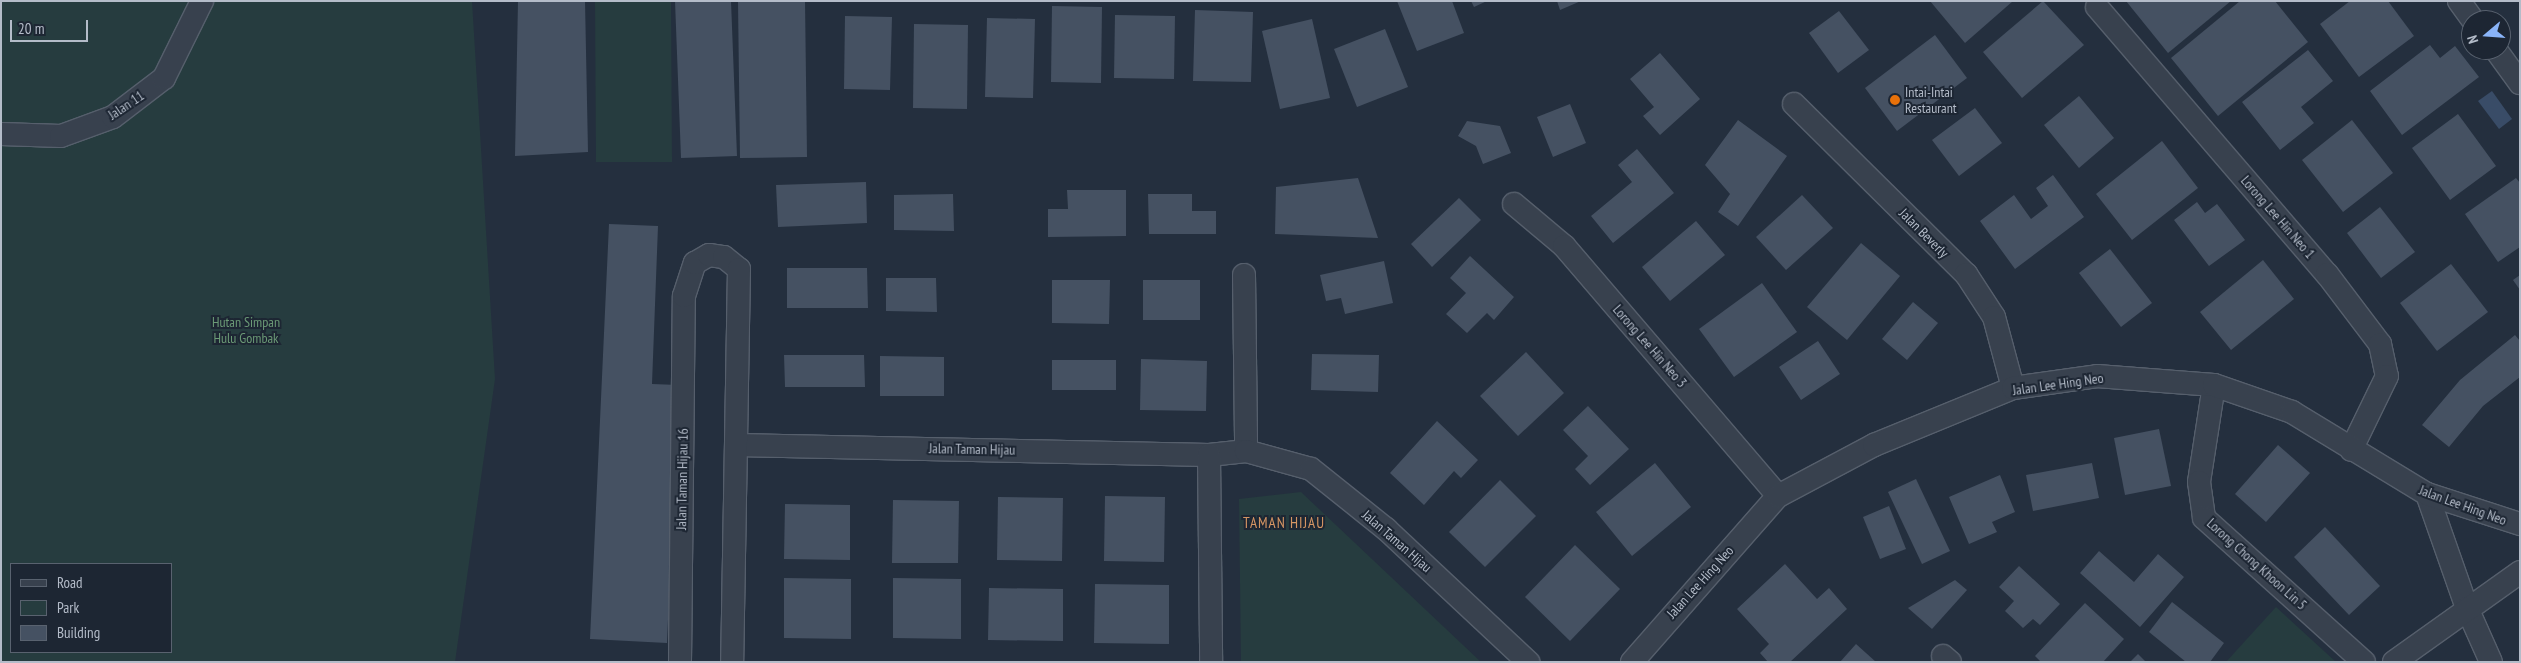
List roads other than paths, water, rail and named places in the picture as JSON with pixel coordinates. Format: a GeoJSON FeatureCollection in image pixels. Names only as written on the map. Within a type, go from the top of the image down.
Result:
{"type":"FeatureCollection","features":[{"type":"Feature","properties":{"kind":"street","name":"Jalan 11"},"geometry":{"type":"LineString","coordinates":[[1,134],[61,136],[113,116],[164,78],[202,1]]}},
{"type":"Feature","properties":{"kind":"street","name":"Lorong Lee Hin Neo 1"},"geometry":{"type":"LineString","coordinates":[[2097,7],[2327,274],[2380,344],[2387,376],[2351,450]]}},
{"type":"Feature","properties":{"kind":"street"},"geometry":{"type":"LineString","coordinates":[[2503,60],[2520,83]]}},
{"type":"Feature","properties":{"kind":"street","name":"Jalan Beverly"},"geometry":{"type":"LineString","coordinates":[[1794,104],[1966,274],[1994,317],[2013,388]]}},
{"type":"Feature","properties":{"kind":"street","name":"Lorong Lee Hin Neo 3"},"geometry":{"type":"LineString","coordinates":[[1514,204],[1564,246],[1778,496]]}},
{"type":"Feature","properties":{"kind":"street","name":"Jalan Taman Hijau 16"},"geometry":{"type":"LineString","coordinates":[[680,662],[684,296],[695,263],[708,255],[724,257],[739,269],[736,445]]}},
{"type":"Feature","properties":{"kind":"street"},"geometry":{"type":"LineString","coordinates":[[1244,275],[1246,451]]}},
{"type":"Feature","properties":{"kind":"street","name":"Jalan Lee Hing Neo"},"geometry":{"type":"LineString","coordinates":[[1632,662],[1778,496],[1874,445],[2013,388],[2097,376],[2214,385],[2292,412],[2351,450],[2427,494],[2520,524]]}},
{"type":"Feature","properties":{"kind":"street","name":"Lorong Chong Khoon Lin 5"},"geometry":{"type":"LineString","coordinates":[[2214,385],[2199,482],[2204,518],[2364,662]]}},
{"type":"Feature","properties":{"kind":"street"},"geometry":{"type":"LineString","coordinates":[[732,662],[736,445]]}},
{"type":"Feature","properties":{"kind":"street","name":"Jalan Taman Hijau"},"geometry":{"type":"LineString","coordinates":[[736,445],[1209,455],[1246,451],[1311,470],[1386,529],[1528,662]]}},
{"type":"Feature","properties":{"kind":"street"},"geometry":{"type":"LineString","coordinates":[[1209,455],[1211,662]]}},
{"type":"Feature","properties":{"kind":"street"},"geometry":{"type":"LineString","coordinates":[[2427,494],[2466,608],[2491,662]]}},
{"type":"Feature","properties":{"kind":"street"},"geometry":{"type":"LineString","coordinates":[[2394,662],[2466,608],[2520,572]]}},
{"type":"Feature","properties":{"kind":"water"},"geometry":{"type":"Polygon","coordinates":[[[2492,91],[2512,119],[2499,129],[2478,101],[2492,91]]]}},
{"type":"Feature","properties":{"kind":"place","name":"Intai-Intai Restaurant"},"geometry":{"type":"Point","coordinates":[1895,100]}},
{"type":"Feature","properties":{"kind":"district","name":"TAMAN HIJAU"},"geometry":{"type":"Point","coordinates":[1284,523]}},
{"type":"Feature","properties":{"kind":"park label","name":"Hutan Simpan Hulu Gombak"},"geometry":{"type":"Point","coordinates":[246,330]}}]}
